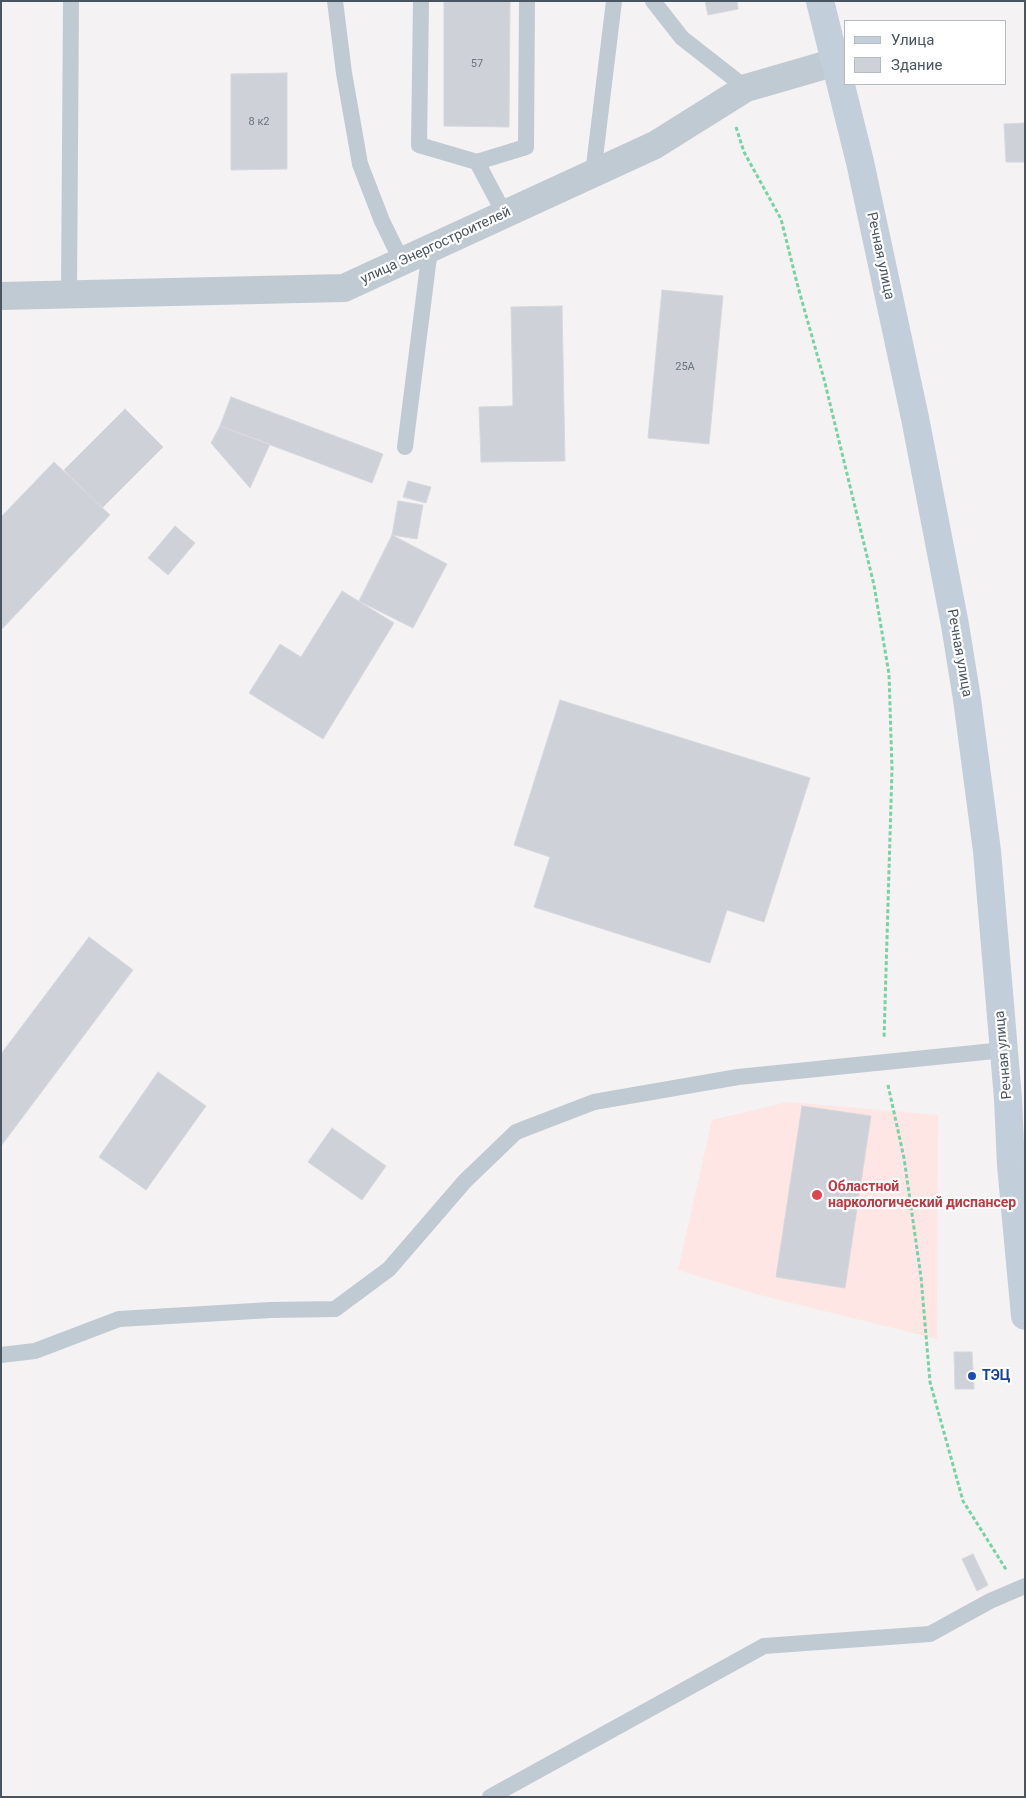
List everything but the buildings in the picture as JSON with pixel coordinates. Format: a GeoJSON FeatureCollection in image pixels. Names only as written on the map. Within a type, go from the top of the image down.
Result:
{"type":"FeatureCollection","features":[{"type":"Feature","properties":{"kind":"main road","name":"Речная улица"},"geometry":{"type":"LineString","coordinates":[[820,1],[860,162],[914,418],[955,625],[969,708],[987,851],[1004,1050],[1011,1165],[1025,1316]]}},
{"type":"Feature","properties":{"kind":"street","name":"улица Энергостроителей"},"geometry":{"type":"LineString","coordinates":[[1,296],[344,288],[655,145],[737,93],[836,62]]}},
{"type":"Feature","properties":{"kind":"lane"},"geometry":{"type":"LineString","coordinates":[[69,294],[70,1]]}},
{"type":"Feature","properties":{"kind":"lane"},"geometry":{"type":"LineString","coordinates":[[334,1],[360,164],[382,221],[402,262]]}},
{"type":"Feature","properties":{"kind":"lane"},"geometry":{"type":"LineString","coordinates":[[421,1],[419,145],[477,162],[526,147],[527,1]]}},
{"type":"Feature","properties":{"kind":"lane"},"geometry":{"type":"LineString","coordinates":[[593,174],[614,1]]}},
{"type":"Feature","properties":{"kind":"lane"},"geometry":{"type":"LineString","coordinates":[[654,1],[682,38],[737,93]]}},
{"type":"Feature","properties":{"kind":"lane"},"geometry":{"type":"LineString","coordinates":[[477,162],[505,215]]}},
{"type":"Feature","properties":{"kind":"lane"},"geometry":{"type":"LineString","coordinates":[[405,447],[430,249]]}},
{"type":"Feature","properties":{"kind":"lane"},"geometry":{"type":"LineString","coordinates":[[1,1356],[35,1351],[119,1319],[270,1310],[336,1309],[389,1269],[465,1181],[516,1132],[594,1102],[738,1077],[1004,1050]]}},
{"type":"Feature","properties":{"kind":"lane"},"geometry":{"type":"LineString","coordinates":[[490,1797],[764,1646],[930,1634],[990,1601],[1022,1588]]}},
{"type":"Feature","properties":{"kind":"path"},"geometry":{"type":"LineString","coordinates":[[737,93],[744,152],[781,219],[826,388],[874,585],[889,674],[892,769],[883,1062],[904,1158],[921,1277],[930,1382],[963,1501],[1022,1588]]}},
{"type":"Feature","properties":{"kind":"shaded area","name":"Областной наркологический диспансер"},"geometry":{"type":"Polygon","coordinates":[[[788,1102],[938,1115],[937,1339],[756,1294],[678,1270],[712,1120],[788,1102]]]}},
{"type":"Feature","properties":{"kind":"place","name":"Областной наркологический диспансер"},"geometry":{"type":"Point","coordinates":[817,1195]}},
{"type":"Feature","properties":{"kind":"place","name":"ТЭЦ"},"geometry":{"type":"Point","coordinates":[972,1376]}}]}
